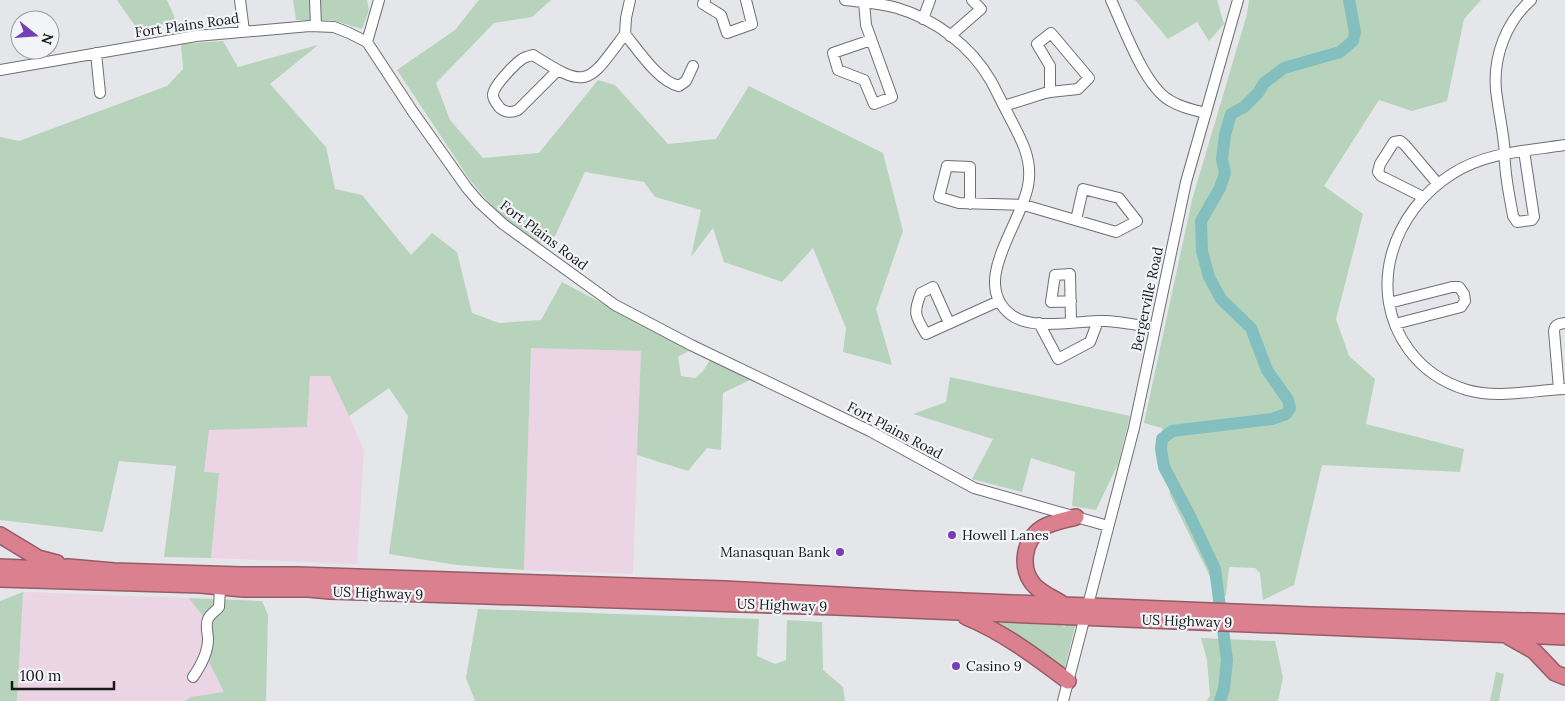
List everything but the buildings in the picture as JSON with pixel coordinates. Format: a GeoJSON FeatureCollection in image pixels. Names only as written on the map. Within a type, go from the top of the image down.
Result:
{"type":"FeatureCollection","features":[{"type":"Feature","properties":{"kind":"highway"},"geometry":{"type":"LineString","coordinates":[[1065,605],[1036,588],[1031,582],[1026,570],[1026,554],[1031,540],[1043,528],[1052,523],[1076,517]]}},
{"type":"Feature","properties":{"kind":"highway"},"geometry":{"type":"LineString","coordinates":[[0,535],[38,558],[68,567]]}},
{"type":"Feature","properties":{"kind":"highway","name":"US Highway 9"},"geometry":{"type":"LineString","coordinates":[[0,567],[45,569],[68,567],[114,571],[724,589],[1065,605],[1086,611]]}},
{"type":"Feature","properties":{"kind":"highway","name":"US Highway 9"},"geometry":{"type":"LineString","coordinates":[[0,579],[955,612],[1086,611],[1253,618],[1565,622]]}},
{"type":"Feature","properties":{"kind":"highway"},"geometry":{"type":"LineString","coordinates":[[955,612],[983,624],[1004,636],[1068,682]]}},
{"type":"Feature","properties":{"kind":"highway","name":"US Highway 9"},"geometry":{"type":"LineString","coordinates":[[1253,618],[1506,636],[1565,637]]}},
{"type":"Feature","properties":{"kind":"highway"},"geometry":{"type":"LineString","coordinates":[[1506,636],[1534,651],[1556,673],[1565,677]]}},
{"type":"Feature","properties":{"kind":"street"},"geometry":{"type":"LineString","coordinates":[[240,0],[244,31]]}},
{"type":"Feature","properties":{"kind":"street"},"geometry":{"type":"LineString","coordinates":[[316,0],[316,26]]}},
{"type":"Feature","properties":{"kind":"street"},"geometry":{"type":"LineString","coordinates":[[368,42],[379,0]]}},
{"type":"Feature","properties":{"kind":"street"},"geometry":{"type":"LineString","coordinates":[[557,70],[518,110],[512,113],[504,110],[496,103],[493,94],[495,88],[513,66],[524,57],[533,55],[557,70],[578,78],[588,77],[599,69],[625,34],[630,0]]}},
{"type":"Feature","properties":{"kind":"street"},"geometry":{"type":"LineString","coordinates":[[705,0],[703,4],[721,16],[728,33],[752,24],[746,0]]}},
{"type":"Feature","properties":{"kind":"street"},"geometry":{"type":"LineString","coordinates":[[845,0],[897,8],[923,19],[950,36],[968,51],[981,66],[1004,106],[1027,157],[1030,176],[1024,205],[996,269],[995,288],[999,301],[1010,314],[1018,319],[1039,323],[1117,322],[1154,328]]}},
{"type":"Feature","properties":{"kind":"street"},"geometry":{"type":"LineString","coordinates":[[923,19],[930,0]]}},
{"type":"Feature","properties":{"kind":"street"},"geometry":{"type":"LineString","coordinates":[[950,36],[981,9],[972,0]]}},
{"type":"Feature","properties":{"kind":"street"},"geometry":{"type":"LineString","coordinates":[[1111,0],[1145,74],[1154,88],[1175,104],[1206,113]]}},
{"type":"Feature","properties":{"kind":"street","name":"Bergerville Road"},"geometry":{"type":"LineString","coordinates":[[1063,701],[1134,428],[1180,207],[1238,0]]}},
{"type":"Feature","properties":{"kind":"street"},"geometry":{"type":"LineString","coordinates":[[1524,151],[1534,217],[1532,220],[1517,222],[1513,216],[1504,153],[1496,90],[1496,63],[1510,25],[1518,13],[1531,0]]}},
{"type":"Feature","properties":{"kind":"street"},"geometry":{"type":"LineString","coordinates":[[864,2],[866,25],[872,40],[892,97],[874,104],[864,80],[838,70],[834,53],[872,40]]}},
{"type":"Feature","properties":{"kind":"street","name":"Fort Plains Road"},"geometry":{"type":"LineString","coordinates":[[0,70],[196,36],[316,26],[339,29],[368,42],[419,120],[479,202],[502,224],[601,295],[629,313],[663,331],[844,418],[974,488],[1108,526]]}},
{"type":"Feature","properties":{"kind":"street"},"geometry":{"type":"LineString","coordinates":[[1004,106],[1050,92],[1078,89],[1089,78],[1052,33],[1037,44],[1050,66],[1050,92]]}},
{"type":"Feature","properties":{"kind":"street"},"geometry":{"type":"LineString","coordinates":[[625,34],[670,84],[679,86],[686,81],[692,66]]}},
{"type":"Feature","properties":{"kind":"street"},"geometry":{"type":"LineString","coordinates":[[96,53],[100,93]]}},
{"type":"Feature","properties":{"kind":"street"},"geometry":{"type":"LineString","coordinates":[[1423,197],[1381,176],[1378,172],[1380,164],[1394,142],[1402,142],[1438,184]]}},
{"type":"Feature","properties":{"kind":"street"},"geometry":{"type":"LineString","coordinates":[[1565,145],[1504,153],[1469,165],[1438,184],[1423,197],[1406,220],[1393,249],[1387,278],[1389,304],[1395,324],[1405,344],[1419,362],[1436,376],[1456,386],[1476,392],[1494,394],[1562,389],[1554,331],[1558,324],[1565,323]]}},
{"type":"Feature","properties":{"kind":"street"},"geometry":{"type":"LineString","coordinates":[[970,204],[1024,205],[1116,232],[1137,221],[1119,198],[1083,189],[1076,220]]}},
{"type":"Feature","properties":{"kind":"street"},"geometry":{"type":"LineString","coordinates":[[1389,304],[1452,287],[1459,287],[1464,294],[1465,301],[1460,307],[1395,324]]}},
{"type":"Feature","properties":{"kind":"street"},"geometry":{"type":"LineString","coordinates":[[949,323],[999,301]]}},
{"type":"Feature","properties":{"kind":"street"},"geometry":{"type":"LineString","coordinates":[[1071,301],[1071,322]]}},
{"type":"Feature","properties":{"kind":"street"},"geometry":{"type":"LineString","coordinates":[[1039,323],[1058,359],[1090,342],[1093,321]]}},
{"type":"Feature","properties":{"kind":"street"},"geometry":{"type":"LineString","coordinates":[[193,677],[198,671],[206,649],[208,617],[219,607],[220,588]]}},
{"type":"Feature","properties":{"kind":"shaded area"},"geometry":{"type":"Polygon","coordinates":[[[531,348],[641,351],[633,574],[524,570],[531,348]]]}},
{"type":"Feature","properties":{"kind":"shaded area"},"geometry":{"type":"Polygon","coordinates":[[[310,375],[331,376],[364,450],[357,564],[211,558],[219,473],[204,473],[209,429],[307,427],[310,375]]]}},
{"type":"Feature","properties":{"kind":"shaded area"},"geometry":{"type":"Polygon","coordinates":[[[23,592],[189,598],[207,620],[204,652],[224,692],[192,697],[184,701],[17,701],[23,592]]]}},
{"type":"Feature","properties":{"kind":"green space"},"geometry":{"type":"Polygon","coordinates":[[[117,0],[167,0],[177,23],[138,30],[117,0]]]}},
{"type":"Feature","properties":{"kind":"green space"},"geometry":{"type":"Polygon","coordinates":[[[293,0],[367,0],[369,10],[362,29],[332,20],[296,20],[293,0]]]}},
{"type":"Feature","properties":{"kind":"green space"},"geometry":{"type":"Polygon","coordinates":[[[479,0],[551,0],[532,17],[494,23],[436,83],[450,120],[483,158],[539,153],[598,80],[615,85],[668,144],[716,139],[749,86],[883,153],[903,231],[876,309],[892,365],[843,352],[846,328],[813,248],[782,282],[724,262],[713,228],[691,257],[701,210],[655,197],[644,182],[585,172],[555,236],[528,249],[470,180],[397,70],[455,30],[479,0]]]}},
{"type":"Feature","properties":{"kind":"green space"},"geometry":{"type":"Polygon","coordinates":[[[1135,0],[1217,0],[1224,24],[1209,41],[1197,22],[1168,39],[1135,0]]]}},
{"type":"Feature","properties":{"kind":"green space"},"geometry":{"type":"Polygon","coordinates":[[[1249,0],[1481,0],[1464,19],[1447,101],[1412,111],[1379,100],[1324,186],[1363,214],[1336,319],[1349,356],[1375,379],[1366,424],[1464,449],[1460,472],[1322,465],[1294,585],[1263,600],[1260,573],[1255,568],[1229,567],[1226,596],[1212,595],[1215,587],[1170,495],[1162,428],[1144,423],[1192,200],[1247,14],[1249,0]]]}},
{"type":"Feature","properties":{"kind":"green space"},"geometry":{"type":"Polygon","coordinates":[[[223,41],[238,67],[318,45],[270,84],[326,147],[335,189],[362,195],[411,255],[432,233],[457,252],[472,313],[499,323],[541,320],[562,282],[690,350],[678,357],[681,376],[695,378],[703,371],[710,360],[750,380],[723,393],[721,450],[707,448],[688,471],[637,455],[641,351],[531,348],[524,570],[457,565],[389,554],[408,416],[389,388],[349,416],[330,376],[310,376],[307,427],[209,430],[204,472],[219,473],[211,558],[164,557],[176,466],[119,461],[103,532],[0,520],[0,137],[19,141],[167,86],[183,69],[181,44],[223,41]]]}},
{"type":"Feature","properties":{"kind":"green space"},"geometry":{"type":"Polygon","coordinates":[[[950,377],[1130,416],[1118,464],[1096,510],[1072,506],[1075,472],[1031,458],[1022,492],[972,479],[993,439],[913,414],[946,402],[950,377]]]}},
{"type":"Feature","properties":{"kind":"green space"},"geometry":{"type":"Polygon","coordinates":[[[23,592],[17,701],[0,701],[0,601],[23,592]]]}},
{"type":"Feature","properties":{"kind":"green space"},"geometry":{"type":"Polygon","coordinates":[[[189,598],[262,601],[268,615],[266,701],[184,701],[191,697],[224,692],[204,652],[206,620],[189,598]]]}},
{"type":"Feature","properties":{"kind":"green space"},"geometry":{"type":"Polygon","coordinates":[[[478,609],[759,619],[757,656],[775,664],[786,660],[787,620],[822,622],[823,670],[843,687],[845,701],[475,701],[466,678],[478,609]]]}},
{"type":"Feature","properties":{"kind":"green space"},"geometry":{"type":"Polygon","coordinates":[[[993,622],[1062,623],[1062,626],[1065,627],[1066,623],[1073,624],[1075,626],[1065,667],[1060,668],[993,622]]]}},
{"type":"Feature","properties":{"kind":"green space"},"geometry":{"type":"Polygon","coordinates":[[[1201,638],[1275,641],[1283,677],[1278,701],[1206,701],[1210,696],[1207,660],[1201,638]]]}},
{"type":"Feature","properties":{"kind":"green space"},"geometry":{"type":"Polygon","coordinates":[[[1496,672],[1504,674],[1499,701],[1490,701],[1496,672]]]}},
{"type":"Feature","properties":{"kind":"waterway"},"geometry":{"type":"LineString","coordinates":[[1220,701],[1224,689],[1227,660],[1215,569],[1164,467],[1161,449],[1162,439],[1172,431],[1272,419],[1286,414],[1290,408],[1288,400],[1267,370],[1251,328],[1221,299],[1209,277],[1202,251],[1201,221],[1220,188],[1225,173],[1222,159],[1225,135],[1231,114],[1244,107],[1258,93],[1264,83],[1284,68],[1340,52],[1353,41],[1355,32],[1349,0]]}},
{"type":"Feature","properties":{"kind":"place","name":"Howell Lanes"},"geometry":{"type":"Point","coordinates":[952,535]}},
{"type":"Feature","properties":{"kind":"place","name":"Manasquan Bank"},"geometry":{"type":"Point","coordinates":[840,552]}},
{"type":"Feature","properties":{"kind":"place","name":"Casino 9"},"geometry":{"type":"Point","coordinates":[956,666]}}]}
